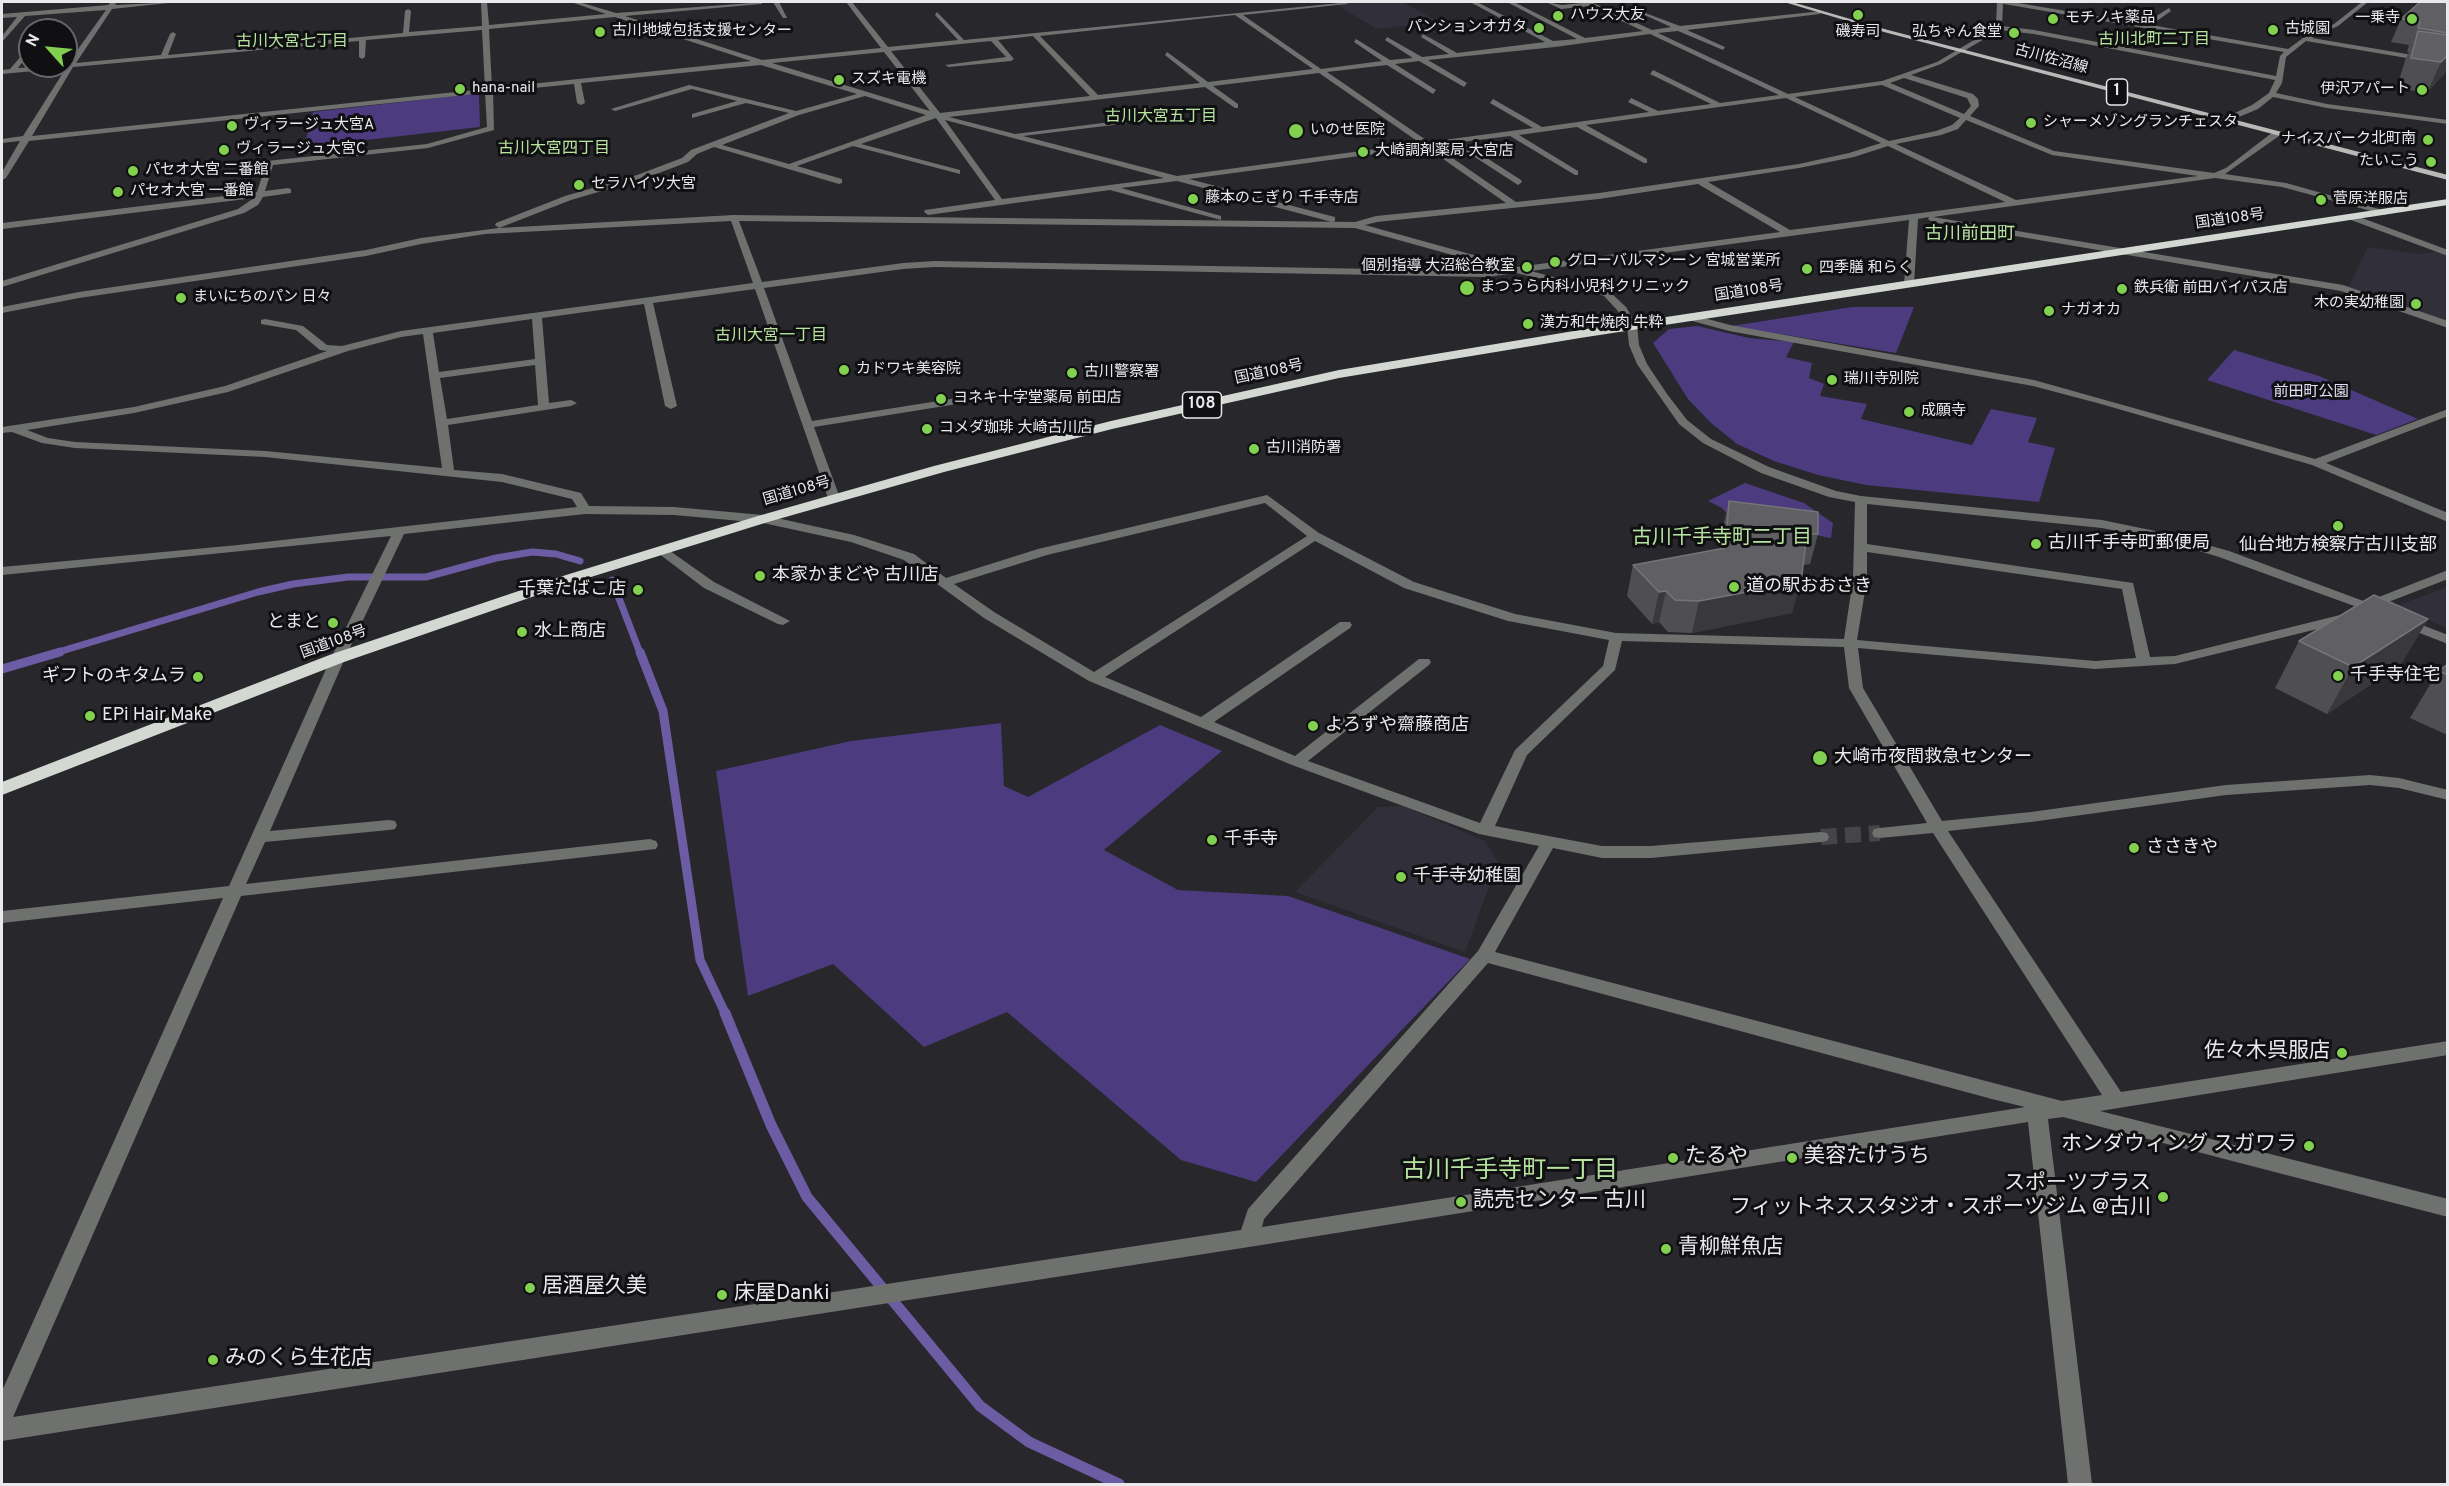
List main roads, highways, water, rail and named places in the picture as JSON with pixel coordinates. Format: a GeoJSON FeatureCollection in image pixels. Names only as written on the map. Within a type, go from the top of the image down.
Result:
{"type":"FeatureCollection","features":[{"type":"Feature","properties":{"kind":"highway","name":"国道108号"},"geometry":{"type":"LineString","coordinates":[[2,789],[338,658],[572,578],[834,498],[1111,425],[1339,374],[1632,325],[2354,218],[2448,202]]}},
{"type":"Feature","properties":{"kind":"main road","name":"古川佐沼線"},"geometry":{"type":"LineString","coordinates":[[1787,2],[1958,50],[2448,178]]}},
{"type":"Feature","properties":{"kind":"waterway"},"geometry":{"type":"LineString","coordinates":[[55,653],[258,592],[293,584],[348,577],[426,577],[496,558],[532,552],[556,554],[580,561]]}},
{"type":"Feature","properties":{"kind":"waterway"},"geometry":{"type":"LineString","coordinates":[[612,580],[640,653]]}},
{"type":"Feature","properties":{"kind":"waterway"},"geometry":{"type":"LineString","coordinates":[[2,669],[60,652]]}},
{"type":"Feature","properties":{"kind":"waterway"},"geometry":{"type":"LineString","coordinates":[[640,652],[663,711],[700,960],[726,1015]]}},
{"type":"Feature","properties":{"kind":"waterway"},"geometry":{"type":"LineString","coordinates":[[725,1013],[771,1125],[807,1197],[980,1406],[1029,1442],[1119,1484]]}},
{"type":"Feature","properties":{"kind":"tunnel"},"geometry":{"type":"LineString","coordinates":[[1821,837],[1880,833]]}},
{"type":"Feature","properties":{"kind":"place","name":"磯寿司"},"geometry":{"type":"Point","coordinates":[1858,15]}},
{"type":"Feature","properties":{"kind":"place","name":"ハウス大友"},"geometry":{"type":"Point","coordinates":[1558,16]}},
{"type":"Feature","properties":{"kind":"place","name":"モチノキ薬品"},"geometry":{"type":"Point","coordinates":[2053,19]}},
{"type":"Feature","properties":{"kind":"place","name":"一乗寺"},"geometry":{"type":"Point","coordinates":[2412,19]}},
{"type":"Feature","properties":{"kind":"place","name":"パンションオガタ"},"geometry":{"type":"Point","coordinates":[1539,28]}},
{"type":"Feature","properties":{"kind":"place","name":"古城園"},"geometry":{"type":"Point","coordinates":[2273,30]}},
{"type":"Feature","properties":{"kind":"place","name":"古川地域包括支援センター"},"geometry":{"type":"Point","coordinates":[600,32]}},
{"type":"Feature","properties":{"kind":"place","name":"弘ちゃん食堂"},"geometry":{"type":"Point","coordinates":[2014,33]}},
{"type":"Feature","properties":{"kind":"place","name":"スズキ電機"},"geometry":{"type":"Point","coordinates":[839,80]}},
{"type":"Feature","properties":{"kind":"place","name":"hana-nail"},"geometry":{"type":"Point","coordinates":[460,89]}},
{"type":"Feature","properties":{"kind":"place","name":"伊沢アパート"},"geometry":{"type":"Point","coordinates":[2422,90]}},
{"type":"Feature","properties":{"kind":"place","name":"シャーメゾングランチェスタ"},"geometry":{"type":"Point","coordinates":[2031,123]}},
{"type":"Feature","properties":{"kind":"place","name":"ヴィラージュ大宮A"},"geometry":{"type":"Point","coordinates":[232,126]}},
{"type":"Feature","properties":{"kind":"place","name":"いのせ医院"},"geometry":{"type":"Point","coordinates":[1296,131]}},
{"type":"Feature","properties":{"kind":"place","name":"ナイスパーク北町南"},"geometry":{"type":"Point","coordinates":[2428,140]}},
{"type":"Feature","properties":{"kind":"place","name":"ヴィラージュ大宮C"},"geometry":{"type":"Point","coordinates":[224,150]}},
{"type":"Feature","properties":{"kind":"place","name":"大崎調剤薬局 大宮店"},"geometry":{"type":"Point","coordinates":[1363,152]}},
{"type":"Feature","properties":{"kind":"place","name":"たいこう"},"geometry":{"type":"Point","coordinates":[2431,162]}},
{"type":"Feature","properties":{"kind":"place","name":"パセオ大宮 二番館"},"geometry":{"type":"Point","coordinates":[133,171]}},
{"type":"Feature","properties":{"kind":"place","name":"セラハイツ大宮"},"geometry":{"type":"Point","coordinates":[579,185]}},
{"type":"Feature","properties":{"kind":"place","name":"パセオ大宮 一番館"},"geometry":{"type":"Point","coordinates":[118,192]}},
{"type":"Feature","properties":{"kind":"place","name":"藤本のこぎり 千手寺店"},"geometry":{"type":"Point","coordinates":[1193,199]}},
{"type":"Feature","properties":{"kind":"place","name":"菅原洋服店"},"geometry":{"type":"Point","coordinates":[2321,200]}},
{"type":"Feature","properties":{"kind":"place","name":"グローバルマシーン 宮城営業所"},"geometry":{"type":"Point","coordinates":[1555,262]}},
{"type":"Feature","properties":{"kind":"place","name":"個別指導 大沼総合教室"},"geometry":{"type":"Point","coordinates":[1527,267]}},
{"type":"Feature","properties":{"kind":"place","name":"四季膳 和らく"},"geometry":{"type":"Point","coordinates":[1807,269]}},
{"type":"Feature","properties":{"kind":"place","name":"まつうら内科小児科クリニック"},"geometry":{"type":"Point","coordinates":[1467,288]}},
{"type":"Feature","properties":{"kind":"place","name":"鉄兵衛 前田バイパス店"},"geometry":{"type":"Point","coordinates":[2122,289]}},
{"type":"Feature","properties":{"kind":"place","name":"まいにちのパン 日々"},"geometry":{"type":"Point","coordinates":[181,298]}},
{"type":"Feature","properties":{"kind":"place","name":"木の実幼稚園"},"geometry":{"type":"Point","coordinates":[2416,304]}},
{"type":"Feature","properties":{"kind":"place","name":"ナガオカ"},"geometry":{"type":"Point","coordinates":[2049,311]}},
{"type":"Feature","properties":{"kind":"place","name":"漢方和牛焼肉 牛粋"},"geometry":{"type":"Point","coordinates":[1528,324]}},
{"type":"Feature","properties":{"kind":"place","name":"カドワキ美容院"},"geometry":{"type":"Point","coordinates":[844,370]}},
{"type":"Feature","properties":{"kind":"place","name":"古川警察署"},"geometry":{"type":"Point","coordinates":[1072,373]}},
{"type":"Feature","properties":{"kind":"place","name":"瑞川寺別院"},"geometry":{"type":"Point","coordinates":[1832,380]}},
{"type":"Feature","properties":{"kind":"place","name":"ヨネキ十字堂薬局 前田店"},"geometry":{"type":"Point","coordinates":[941,399]}},
{"type":"Feature","properties":{"kind":"place","name":"成願寺"},"geometry":{"type":"Point","coordinates":[1909,412]}},
{"type":"Feature","properties":{"kind":"place","name":"コメダ珈琲 大崎古川店"},"geometry":{"type":"Point","coordinates":[927,429]}},
{"type":"Feature","properties":{"kind":"place","name":"古川消防署"},"geometry":{"type":"Point","coordinates":[1254,449]}},
{"type":"Feature","properties":{"kind":"place","name":"仙台地方検察庁古川支部"},"geometry":{"type":"Point","coordinates":[2338,526]}},
{"type":"Feature","properties":{"kind":"place","name":"古川千手寺町郵便局"},"geometry":{"type":"Point","coordinates":[2036,544]}},
{"type":"Feature","properties":{"kind":"place","name":"本家かまどや 古川店"},"geometry":{"type":"Point","coordinates":[760,576]}},
{"type":"Feature","properties":{"kind":"place","name":"道の駅おおさき"},"geometry":{"type":"Point","coordinates":[1734,587]}},
{"type":"Feature","properties":{"kind":"place","name":"千葉たばこ店"},"geometry":{"type":"Point","coordinates":[638,590]}},
{"type":"Feature","properties":{"kind":"place","name":"とまと"},"geometry":{"type":"Point","coordinates":[333,623]}},
{"type":"Feature","properties":{"kind":"place","name":"水上商店"},"geometry":{"type":"Point","coordinates":[522,632]}},
{"type":"Feature","properties":{"kind":"place","name":"千手寺住宅"},"geometry":{"type":"Point","coordinates":[2338,676]}},
{"type":"Feature","properties":{"kind":"place","name":"ギフトのキタムラ"},"geometry":{"type":"Point","coordinates":[198,677]}},
{"type":"Feature","properties":{"kind":"place","name":"EPi Hair Make"},"geometry":{"type":"Point","coordinates":[90,716]}},
{"type":"Feature","properties":{"kind":"place","name":"よろずや齋藤商店"},"geometry":{"type":"Point","coordinates":[1313,726]}},
{"type":"Feature","properties":{"kind":"place","name":"大崎市夜間救急センター"},"geometry":{"type":"Point","coordinates":[1820,758]}},
{"type":"Feature","properties":{"kind":"place","name":"千手寺"},"geometry":{"type":"Point","coordinates":[1212,840]}},
{"type":"Feature","properties":{"kind":"place","name":"ささきや"},"geometry":{"type":"Point","coordinates":[2134,848]}},
{"type":"Feature","properties":{"kind":"place","name":"千手寺幼稚園"},"geometry":{"type":"Point","coordinates":[1401,877]}},
{"type":"Feature","properties":{"kind":"place","name":"佐々木呉服店"},"geometry":{"type":"Point","coordinates":[2342,1053]}},
{"type":"Feature","properties":{"kind":"place","name":"ホンダウィング スガワラ"},"geometry":{"type":"Point","coordinates":[2309,1146]}},
{"type":"Feature","properties":{"kind":"place","name":"たるや"},"geometry":{"type":"Point","coordinates":[1673,1158]}},
{"type":"Feature","properties":{"kind":"place","name":"美容たけうち"},"geometry":{"type":"Point","coordinates":[1792,1158]}},
{"type":"Feature","properties":{"kind":"place","name":"スポーツプラス フィットネススタジオ・スポーツジム @古川"},"geometry":{"type":"Point","coordinates":[2163,1197]}},
{"type":"Feature","properties":{"kind":"place","name":"読売センター 古川"},"geometry":{"type":"Point","coordinates":[1461,1202]}},
{"type":"Feature","properties":{"kind":"place","name":"青柳鮮魚店"},"geometry":{"type":"Point","coordinates":[1666,1249]}},
{"type":"Feature","properties":{"kind":"place","name":"居酒屋久美"},"geometry":{"type":"Point","coordinates":[530,1288]}},
{"type":"Feature","properties":{"kind":"place","name":"床屋Danki"},"geometry":{"type":"Point","coordinates":[722,1295]}},
{"type":"Feature","properties":{"kind":"place","name":"みのくら生花店"},"geometry":{"type":"Point","coordinates":[213,1360]}},
{"type":"Feature","properties":{"kind":"district","name":"古川北町二丁目"},"geometry":{"type":"Point","coordinates":[2154,41]}},
{"type":"Feature","properties":{"kind":"district","name":"古川大宮七丁目"},"geometry":{"type":"Point","coordinates":[292,43]}},
{"type":"Feature","properties":{"kind":"district","name":"古川大宮五丁目"},"geometry":{"type":"Point","coordinates":[1161,118]}},
{"type":"Feature","properties":{"kind":"district","name":"古川大宮四丁目"},"geometry":{"type":"Point","coordinates":[554,150]}},
{"type":"Feature","properties":{"kind":"district","name":"古川前田町"},"geometry":{"type":"Point","coordinates":[1970,235]}},
{"type":"Feature","properties":{"kind":"district","name":"古川大宮一丁目"},"geometry":{"type":"Point","coordinates":[771,337]}},
{"type":"Feature","properties":{"kind":"district","name":"古川千手寺町二丁目"},"geometry":{"type":"Point","coordinates":[1722,539]}},
{"type":"Feature","properties":{"kind":"district","name":"古川千手寺町一丁目"},"geometry":{"type":"Point","coordinates":[1510,1172]}},
{"type":"Feature","properties":{"kind":"park label","name":"前田町公園"},"geometry":{"type":"Point","coordinates":[2311,393]}}]}
